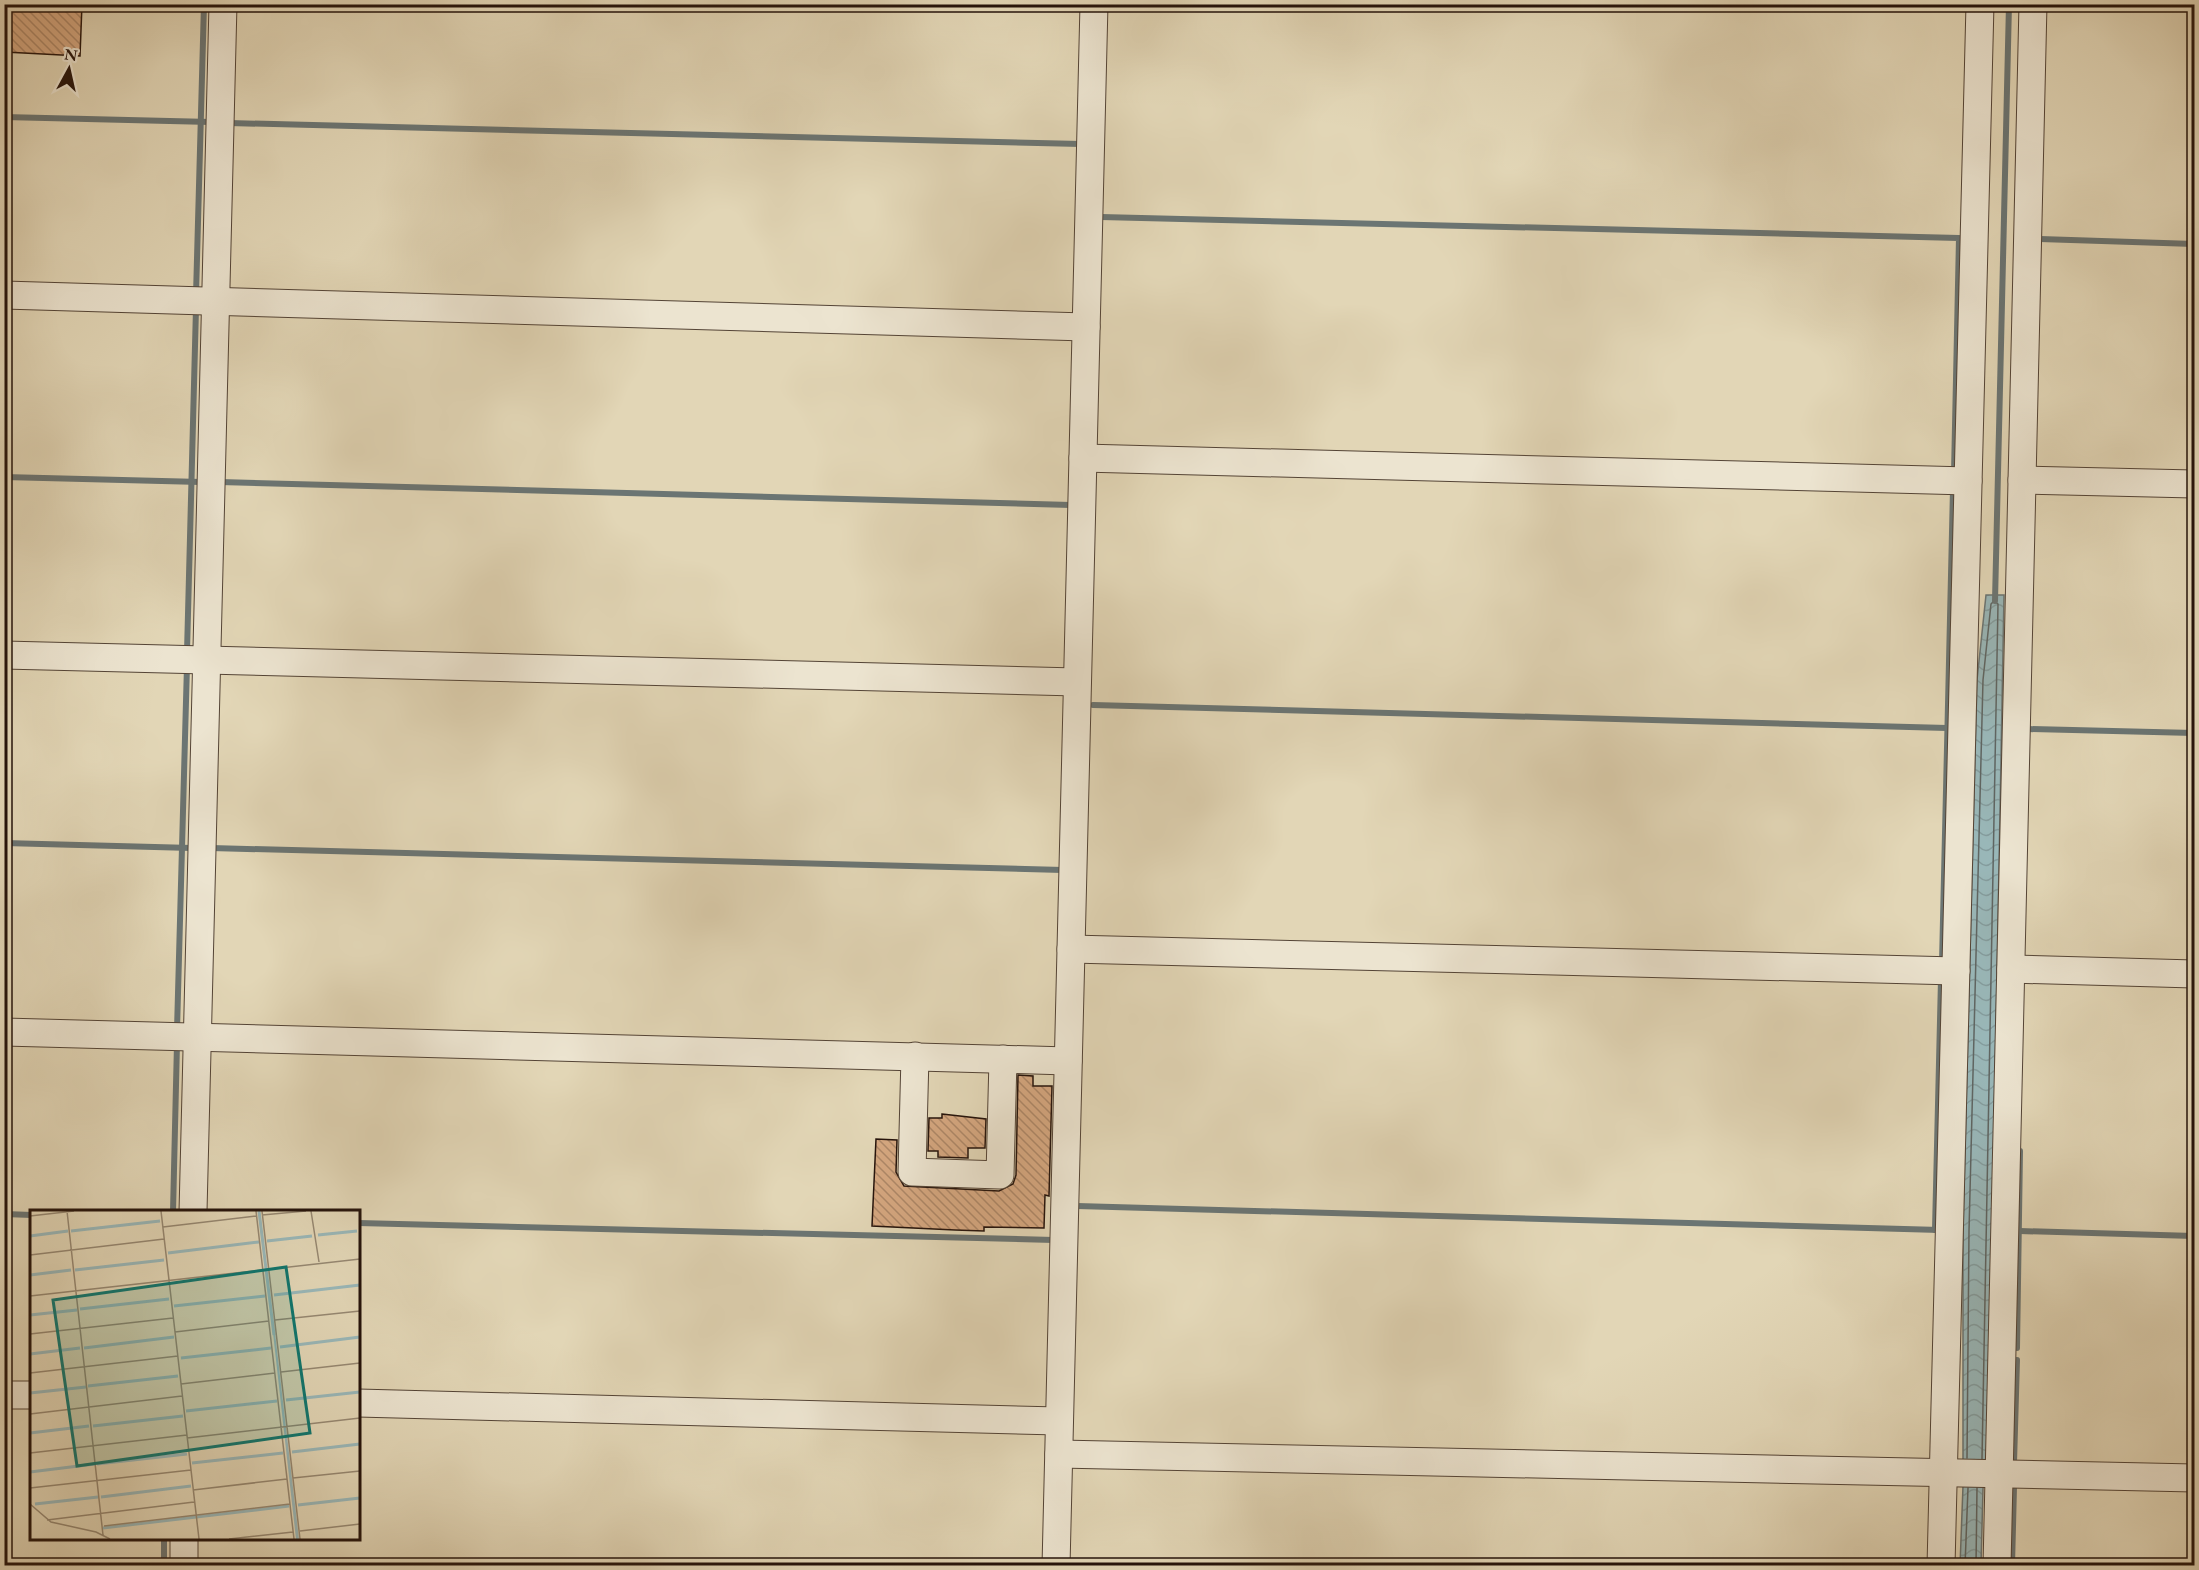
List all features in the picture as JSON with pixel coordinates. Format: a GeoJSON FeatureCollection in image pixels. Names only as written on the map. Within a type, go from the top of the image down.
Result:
{"type":"FeatureCollection","features":[{"type":"Feature","properties":{"kind":"street"},"geometry":{"type":"LineString","coordinates":[[193,1210],[184,1035],[203,300],[223,4]]}},
{"type":"Feature","properties":{"kind":"street"},"geometry":{"type":"LineString","coordinates":[[1056,1566],[1094,4]]}},
{"type":"Feature","properties":{"kind":"street"},"geometry":{"type":"LineString","coordinates":[[1941,1566],[1950,1472],[1956,971],[1980,4]]}},
{"type":"Feature","properties":{"kind":"street"},"geometry":{"type":"LineString","coordinates":[[1997,1566],[1997,1472],[2011,969],[2032,4]]}},
{"type":"Feature","properties":{"kind":"street"},"geometry":{"type":"LineString","coordinates":[[4,295],[1086,327]]}},
{"type":"Feature","properties":{"kind":"street"},"geometry":{"type":"LineString","coordinates":[[1083,458],[1968,481]]}},
{"type":"Feature","properties":{"kind":"street"},"geometry":{"type":"LineString","coordinates":[[2022,480],[2194,484]]}},
{"type":"Feature","properties":{"kind":"street"},"geometry":{"type":"LineString","coordinates":[[4,655],[1077,682]]}},
{"type":"Feature","properties":{"kind":"street"},"geometry":{"type":"LineString","coordinates":[[1071,949],[1956,971]]}},
{"type":"Feature","properties":{"kind":"street"},"geometry":{"type":"LineString","coordinates":[[2011,969],[2194,974]]}},
{"type":"Feature","properties":{"kind":"street"},"geometry":{"type":"LineString","coordinates":[[4,1032],[184,1035],[1068,1061]]}},
{"type":"Feature","properties":{"kind":"street"},"geometry":{"type":"LineString","coordinates":[[915,1056],[912,1172],[1000,1175],[1003,1059]]}},
{"type":"Feature","properties":{"kind":"street"},"geometry":{"type":"LineString","coordinates":[[4,1395],[30,1395]]}},
{"type":"Feature","properties":{"kind":"street"},"geometry":{"type":"LineString","coordinates":[[360,1403],[1059,1421]]}},
{"type":"Feature","properties":{"kind":"street"},"geometry":{"type":"LineString","coordinates":[[1059,1454],[1997,1472],[2194,1478]]}},
{"type":"Feature","properties":{"kind":"street"},"geometry":{"type":"LineString","coordinates":[[184,1540],[184,1566]]}},
{"type":"Feature","properties":{"kind":"water"},"geometry":{"type":"Polygon","coordinates":[[[1986,595],[2004,595],[1988,1458],[1983,1489],[1981,1565],[1960,1566],[1963,1486],[1963,1231],[1977,680],[1986,595]]]}},
{"type":"Feature","properties":{"kind":"building"},"geometry":{"type":"Polygon","coordinates":[[[4,4],[82,4],[80,56],[5,52],[4,4]]]}},
{"type":"Feature","properties":{"kind":"building"},"geometry":{"type":"Polygon","coordinates":[[[1018,1075],[1033,1076],[1033,1086],[1052,1086],[1049,1196],[1045,1195],[1044,1228],[984,1227],[984,1231],[872,1226],[876,1139],[897,1140],[896,1172],[904,1186],[999,1191],[1013,1184],[1016,1175],[1018,1075]]]}},
{"type":"Feature","properties":{"kind":"building"},"geometry":{"type":"Polygon","coordinates":[[[942,1114],[986,1119],[985,1148],[968,1148],[968,1158],[938,1157],[938,1151],[928,1151],[929,1118],[942,1118],[942,1114]]]}},
{"type":"Feature","properties":{"kind":"waterway"},"geometry":{"type":"LineString","coordinates":[[196,295],[204,4]]}},
{"type":"Feature","properties":{"kind":"waterway"},"geometry":{"type":"LineString","coordinates":[[1995,601],[2009,4]]}},
{"type":"Feature","properties":{"kind":"waterway"},"geometry":{"type":"LineString","coordinates":[[4,117],[211,122]]}},
{"type":"Feature","properties":{"kind":"waterway"},"geometry":{"type":"LineString","coordinates":[[229,123],[1081,144]]}},
{"type":"Feature","properties":{"kind":"waterway"},"geometry":{"type":"LineString","coordinates":[[1101,217],[1959,238],[1954,473]]}},
{"type":"Feature","properties":{"kind":"waterway"},"geometry":{"type":"LineString","coordinates":[[2040,239],[2194,244]]}},
{"type":"Feature","properties":{"kind":"waterway"},"geometry":{"type":"LineString","coordinates":[[187,652],[196,308]]}},
{"type":"Feature","properties":{"kind":"waterway"},"geometry":{"type":"LineString","coordinates":[[4,477],[201,482]]}},
{"type":"Feature","properties":{"kind":"waterway"},"geometry":{"type":"LineString","coordinates":[[220,482],[1071,505]]}},
{"type":"Feature","properties":{"kind":"waterway"},"geometry":{"type":"LineString","coordinates":[[1942,963],[1953,489]]}},
{"type":"Feature","properties":{"kind":"waterway"},"geometry":{"type":"LineString","coordinates":[[177,1030],[187,665]]}},
{"type":"Feature","properties":{"kind":"waterway"},"geometry":{"type":"LineString","coordinates":[[1093,705],[1947,728]]}},
{"type":"Feature","properties":{"kind":"waterway"},"geometry":{"type":"LineString","coordinates":[[2027,729],[2194,733]]}},
{"type":"Feature","properties":{"kind":"waterway"},"geometry":{"type":"LineString","coordinates":[[4,843],[192,848]]}},
{"type":"Feature","properties":{"kind":"waterway"},"geometry":{"type":"LineString","coordinates":[[211,848],[1063,870]]}},
{"type":"Feature","properties":{"kind":"waterway"},"geometry":{"type":"LineString","coordinates":[[1935,1230],[1941,979]]}},
{"type":"Feature","properties":{"kind":"waterway"},"geometry":{"type":"LineString","coordinates":[[173,1210],[177,1043]]}},
{"type":"Feature","properties":{"kind":"waterway"},"geometry":{"type":"LineString","coordinates":[[2017,1348],[2020,1151]]}},
{"type":"Feature","properties":{"kind":"waterway"},"geometry":{"type":"LineString","coordinates":[[1077,1206],[1940,1230]]}},
{"type":"Feature","properties":{"kind":"waterway"},"geometry":{"type":"LineString","coordinates":[[4,1214],[30,1215]]}},
{"type":"Feature","properties":{"kind":"waterway"},"geometry":{"type":"LineString","coordinates":[[360,1223],[1054,1240]]}},
{"type":"Feature","properties":{"kind":"waterway"},"geometry":{"type":"LineString","coordinates":[[2020,1231],[2194,1236]]}},
{"type":"Feature","properties":{"kind":"waterway"},"geometry":{"type":"LineString","coordinates":[[2014,1463],[2017,1360]]}},
{"type":"Feature","properties":{"kind":"waterway"},"geometry":{"type":"LineString","coordinates":[[2012,1566],[2014,1487]]}},
{"type":"Feature","properties":{"kind":"waterway"},"geometry":{"type":"LineString","coordinates":[[164,1540],[164,1566]]}}]}
